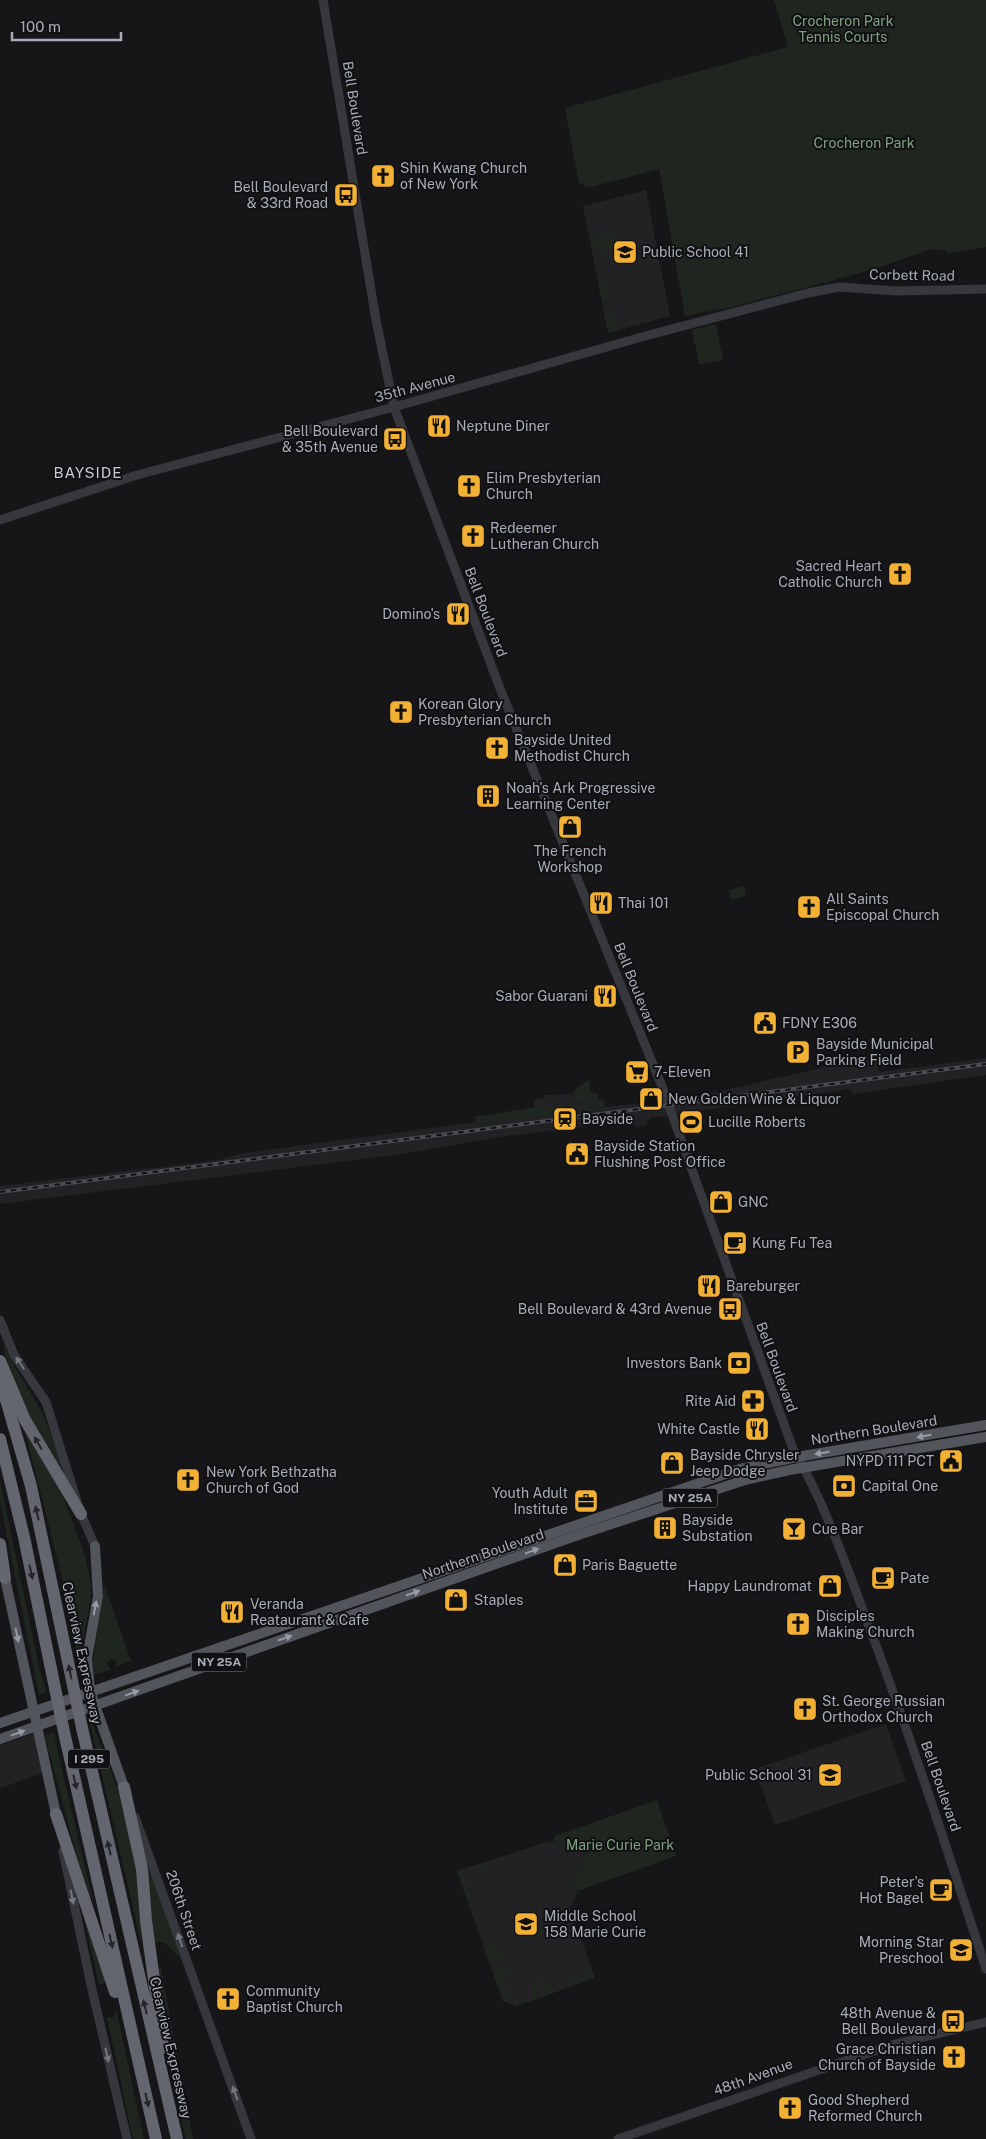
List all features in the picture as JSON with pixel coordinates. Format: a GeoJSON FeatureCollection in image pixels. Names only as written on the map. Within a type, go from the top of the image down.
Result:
{"type":"FeatureCollection","features":[{"type":"Feature","properties":{"kind":"highway"},"geometry":{"type":"LineString","coordinates":[[0,1361],[25,1420],[82,1514]]}},
{"type":"Feature","properties":{"kind":"highway","name":"Clearview Expressway"},"geometry":{"type":"LineString","coordinates":[[0,1379],[31,1486],[86,1747],[177,2139]]}},
{"type":"Feature","properties":{"kind":"highway","name":"I 295"},"geometry":{"type":"LineString","coordinates":[[0,1440],[22,1529],[64,1732],[156,2139]]}},
{"type":"Feature","properties":{"kind":"highway"},"geometry":{"type":"LineString","coordinates":[[0,1544],[5,1578]]}},
{"type":"Feature","properties":{"kind":"highway"},"geometry":{"type":"LineString","coordinates":[[124,1787],[142,1869],[156,2001],[177,2139]]}},
{"type":"Feature","properties":{"kind":"highway"},"geometry":{"type":"LineString","coordinates":[[56,1814],[139,2068]]}},
{"type":"Feature","properties":{"kind":"main road","name":"Northern Boulevard"},"geometry":{"type":"LineString","coordinates":[[0,1740],[34,1719],[43,1708],[740,1469],[797,1457],[986,1425]]}},
{"type":"Feature","properties":{"kind":"main road","name":"Northern Boulevard"},"geometry":{"type":"LineString","coordinates":[[0,1723],[34,1719],[46,1723],[590,1531],[745,1480],[986,1437]]}},
{"type":"Feature","properties":{"kind":"main road","name":"206th Street"},"geometry":{"type":"LineString","coordinates":[[94,1546],[98,1596],[87,1658],[87,1693],[124,1787]]}},
{"type":"Feature","properties":{"kind":"main road"},"geometry":{"type":"LineString","coordinates":[[5,1578],[56,1814]]}},
{"type":"Feature","properties":{"kind":"street","name":"Bell Boulevard"},"geometry":{"type":"LineString","coordinates":[[323,0],[372,292],[394,407],[501,691],[667,1099],[743,1315],[793,1449],[816,1491],[898,1705],[930,1794],[986,1969]]}},
{"type":"Feature","properties":{"kind":"street","name":"35th Avenue"},"geometry":{"type":"LineString","coordinates":[[0,520],[144,472],[394,407],[673,328],[808,293],[839,287]]}},
{"type":"Feature","properties":{"kind":"street","name":"Corbett Road"},"geometry":{"type":"LineString","coordinates":[[839,287],[896,291],[986,289]]}},
{"type":"Feature","properties":{"kind":"street"},"geometry":{"type":"LineString","coordinates":[[0,1320],[14,1355],[46,1402],[94,1546]]}},
{"type":"Feature","properties":{"kind":"street"},"geometry":{"type":"LineString","coordinates":[[0,1561],[5,1578]]}},
{"type":"Feature","properties":{"kind":"street","name":"206th Street"},"geometry":{"type":"LineString","coordinates":[[124,1787],[251,2139]]}},
{"type":"Feature","properties":{"kind":"street"},"geometry":{"type":"LineString","coordinates":[[56,1814],[73,1902],[127,2139]]}},
{"type":"Feature","properties":{"kind":"street","name":"48th Avenue"},"geometry":{"type":"LineString","coordinates":[[618,2139],[895,2044],[986,2022]]}},
{"type":"Feature","properties":{"kind":"shaded area","name":"Public School 41"},"geometry":{"type":"Polygon","coordinates":[[[646,190],[670,316],[608,333],[583,206],[646,190]]]}},
{"type":"Feature","properties":{"kind":"shaded area"},"geometry":{"type":"Polygon","coordinates":[[[876,1055],[879,1072],[986,1058],[986,1075],[853,1094],[850,1089],[650,1118],[650,1120],[646,1121],[647,1125],[635,1127],[635,1125],[631,1125],[631,1121],[596,1125],[573,1128],[573,1131],[566,1132],[566,1129],[500,1137],[403,1154],[0,1204],[0,1186],[219,1160],[243,1153],[477,1122],[475,1117],[534,1108],[534,1099],[544,1098],[544,1095],[573,1094],[575,1102],[596,1100],[597,1108],[699,1096],[876,1055]]]}},
{"type":"Feature","properties":{"kind":"shaded area","name":"Public School 31"},"geometry":{"type":"Polygon","coordinates":[[[886,1724],[906,1781],[775,1825],[755,1769],[886,1724]]]}},
{"type":"Feature","properties":{"kind":"shaded area"},"geometry":{"type":"Polygon","coordinates":[[[34,1734],[44,1773],[0,1788],[0,1745],[34,1734]]]}},
{"type":"Feature","properties":{"kind":"shaded area","name":"Middle School 158 Marie Curie"},"geometry":{"type":"Polygon","coordinates":[[[547,1842],[569,1844],[588,1852],[570,1888],[578,1891],[570,1908],[595,1978],[516,2006],[503,2001],[457,1871],[547,1842]]]}},
{"type":"Feature","properties":{"kind":"green space","name":"Crocheron Park"},"geometry":{"type":"Polygon","coordinates":[[[774,0],[986,0],[986,247],[948,254],[947,251],[931,249],[846,277],[732,307],[685,316],[659,169],[588,188],[579,183],[565,108],[788,47],[774,0]]]}},
{"type":"Feature","properties":{"kind":"green space"},"geometry":{"type":"Polygon","coordinates":[[[612,232],[616,248],[597,253],[593,237],[612,232]]]}},
{"type":"Feature","properties":{"kind":"green space"},"geometry":{"type":"Polygon","coordinates":[[[611,281],[606,302],[602,303],[598,283],[611,281]]]}},
{"type":"Feature","properties":{"kind":"green space"},"geometry":{"type":"Polygon","coordinates":[[[610,306],[618,331],[608,333],[603,308],[610,306]]]}},
{"type":"Feature","properties":{"kind":"green space"},"geometry":{"type":"Polygon","coordinates":[[[716,324],[723,360],[699,365],[692,330],[716,324]]]}},
{"type":"Feature","properties":{"kind":"green space"},"geometry":{"type":"Polygon","coordinates":[[[744,886],[746,896],[732,900],[728,890],[744,886]]]}},
{"type":"Feature","properties":{"kind":"green space"},"geometry":{"type":"Polygon","coordinates":[[[589,1079],[591,1093],[597,1093],[598,1100],[603,1100],[605,1107],[570,1111],[596,1104],[596,1101],[574,1102],[573,1092],[589,1079]]]}},
{"type":"Feature","properties":{"kind":"green space"},"geometry":{"type":"Polygon","coordinates":[[[563,1105],[564,1111],[553,1114],[478,1124],[475,1117],[535,1107],[563,1105]]]}},
{"type":"Feature","properties":{"kind":"green space"},"geometry":{"type":"Polygon","coordinates":[[[2,1341],[42,1412],[63,1466],[59,1469],[38,1436],[9,1374],[2,1341]]]}},
{"type":"Feature","properties":{"kind":"green space"},"geometry":{"type":"Polygon","coordinates":[[[24,1427],[49,1465],[67,1506],[85,1556],[91,1583],[91,1595],[80,1675],[69,1606],[24,1427]]]}},
{"type":"Feature","properties":{"kind":"green space"},"geometry":{"type":"Polygon","coordinates":[[[0,1481],[46,1691],[39,1695],[0,1502],[0,1481]]]}},
{"type":"Feature","properties":{"kind":"green space"},"geometry":{"type":"Polygon","coordinates":[[[104,1584],[131,1661],[115,1667],[116,1661],[111,1658],[107,1663],[111,1670],[94,1674],[94,1651],[104,1584]]]}},
{"type":"Feature","properties":{"kind":"green space"},"geometry":{"type":"Polygon","coordinates":[[[89,1720],[91,1720],[112,1775],[130,1832],[140,1889],[151,1984],[89,1720]]]}},
{"type":"Feature","properties":{"kind":"green space"},"geometry":{"type":"Polygon","coordinates":[[[54,1732],[95,1909],[79,1865],[45,1736],[54,1732]]]}},
{"type":"Feature","properties":{"kind":"green space","name":"Marie Curie Park"},"geometry":{"type":"Polygon","coordinates":[[[657,1800],[676,1856],[578,1891],[570,1888],[588,1852],[569,1844],[553,1842],[555,1836],[657,1800]]]}},
{"type":"Feature","properties":{"kind":"green space"},"geometry":{"type":"Polygon","coordinates":[[[483,1863],[505,1930],[512,1935],[504,1931],[481,1867],[463,1873],[474,1906],[470,1908],[457,1871],[483,1863]]]}},
{"type":"Feature","properties":{"kind":"green space"},"geometry":{"type":"Polygon","coordinates":[[[146,1866],[155,1880],[181,1959],[164,1942],[154,1942],[146,1866]]]}},
{"type":"Feature","properties":{"kind":"green space"},"geometry":{"type":"Polygon","coordinates":[[[80,1900],[108,1982],[99,1985],[80,1900]]]}},
{"type":"Feature","properties":{"kind":"green space"},"geometry":{"type":"Polygon","coordinates":[[[520,1918],[557,1936],[555,1939],[540,1932],[541,1930],[538,1931],[519,1922],[515,1930],[513,1930],[520,1918]]]}},
{"type":"Feature","properties":{"kind":"green space"},"geometry":{"type":"Polygon","coordinates":[[[488,1944],[509,1956],[508,1959],[489,1963],[483,1946],[488,1944]]]}},
{"type":"Feature","properties":{"kind":"green space"},"geometry":{"type":"Polygon","coordinates":[[[507,1966],[511,1969],[501,1982],[511,1992],[507,2002],[503,2001],[492,1970],[507,1966]]]}},
{"type":"Feature","properties":{"kind":"green space"},"geometry":{"type":"Polygon","coordinates":[[[591,1966],[595,1978],[570,1987],[568,1981],[589,1973],[588,1968],[591,1966]]]}},
{"type":"Feature","properties":{"kind":"green space"},"geometry":{"type":"Polygon","coordinates":[[[161,1968],[193,2139],[186,2139],[175,2091],[157,1969],[161,1968]]]}},
{"type":"Feature","properties":{"kind":"green space"},"geometry":{"type":"Polygon","coordinates":[[[535,1975],[538,1976],[537,1999],[515,2006],[516,2003],[519,2004],[521,1997],[530,1999],[535,1975]]]}},
{"type":"Feature","properties":{"kind":"green space"},"geometry":{"type":"Polygon","coordinates":[[[541,1979],[544,1979],[559,1991],[540,1998],[541,1979]]]}},
{"type":"Feature","properties":{"kind":"green space"},"geometry":{"type":"Polygon","coordinates":[[[116,2008],[144,2139],[133,2139],[107,2018],[114,2017],[116,2008]]]}},
{"type":"Feature","properties":{"kind":"railway"},"geometry":{"type":"LineString","coordinates":[[0,1192],[986,1064]]}},
{"type":"Feature","properties":{"kind":"place","name":"Shin Kwang Church of New York"},"geometry":{"type":"Point","coordinates":[383,176]}},
{"type":"Feature","properties":{"kind":"place","name":"Bell Boulevard & 33rd Road"},"geometry":{"type":"Point","coordinates":[346,195]}},
{"type":"Feature","properties":{"kind":"place","name":"Public School 41"},"geometry":{"type":"Point","coordinates":[625,252]}},
{"type":"Feature","properties":{"kind":"place","name":"Neptune Diner"},"geometry":{"type":"Point","coordinates":[439,426]}},
{"type":"Feature","properties":{"kind":"place","name":"Bell Boulevard & 35th Avenue"},"geometry":{"type":"Point","coordinates":[395,439]}},
{"type":"Feature","properties":{"kind":"place","name":"Elim Presbyterian Church"},"geometry":{"type":"Point","coordinates":[469,486]}},
{"type":"Feature","properties":{"kind":"place","name":"Redeemer Lutheran Church"},"geometry":{"type":"Point","coordinates":[473,536]}},
{"type":"Feature","properties":{"kind":"place","name":"Sacred Heart Catholic Church"},"geometry":{"type":"Point","coordinates":[900,574]}},
{"type":"Feature","properties":{"kind":"place","name":"Domino's"},"geometry":{"type":"Point","coordinates":[458,614]}},
{"type":"Feature","properties":{"kind":"place","name":"Korean Glory Presbyterian Church"},"geometry":{"type":"Point","coordinates":[401,712]}},
{"type":"Feature","properties":{"kind":"place","name":"Bayside United Methodist Church"},"geometry":{"type":"Point","coordinates":[497,748]}},
{"type":"Feature","properties":{"kind":"place","name":"Noah's Ark Progressive Learning Center"},"geometry":{"type":"Point","coordinates":[488,796]}},
{"type":"Feature","properties":{"kind":"place","name":"The French Workshop"},"geometry":{"type":"Point","coordinates":[570,827]}},
{"type":"Feature","properties":{"kind":"place","name":"Thai 101"},"geometry":{"type":"Point","coordinates":[601,903]}},
{"type":"Feature","properties":{"kind":"place","name":"All Saints Episcopal Church"},"geometry":{"type":"Point","coordinates":[809,907]}},
{"type":"Feature","properties":{"kind":"place","name":"Sabor Guarani"},"geometry":{"type":"Point","coordinates":[605,996]}},
{"type":"Feature","properties":{"kind":"place","name":"FDNY E306"},"geometry":{"type":"Point","coordinates":[765,1023]}},
{"type":"Feature","properties":{"kind":"place","name":"Bayside Municipal Parking Field"},"geometry":{"type":"Point","coordinates":[798,1052]}},
{"type":"Feature","properties":{"kind":"place","name":"7-Eleven"},"geometry":{"type":"Point","coordinates":[637,1072]}},
{"type":"Feature","properties":{"kind":"place","name":"New Golden Wine & Liquor"},"geometry":{"type":"Point","coordinates":[651,1099]}},
{"type":"Feature","properties":{"kind":"place","name":"Bayside"},"geometry":{"type":"Point","coordinates":[565,1119]}},
{"type":"Feature","properties":{"kind":"place","name":"Lucille Roberts"},"geometry":{"type":"Point","coordinates":[691,1122]}},
{"type":"Feature","properties":{"kind":"place","name":"Bayside Station Flushing Post Office"},"geometry":{"type":"Point","coordinates":[577,1154]}},
{"type":"Feature","properties":{"kind":"place","name":"GNC"},"geometry":{"type":"Point","coordinates":[721,1202]}},
{"type":"Feature","properties":{"kind":"place","name":"Kung Fu Tea"},"geometry":{"type":"Point","coordinates":[735,1243]}},
{"type":"Feature","properties":{"kind":"place","name":"Bareburger"},"geometry":{"type":"Point","coordinates":[709,1286]}},
{"type":"Feature","properties":{"kind":"place","name":"Bell Boulevard & 43rd Avenue"},"geometry":{"type":"Point","coordinates":[730,1309]}},
{"type":"Feature","properties":{"kind":"place","name":"Investors Bank"},"geometry":{"type":"Point","coordinates":[739,1363]}},
{"type":"Feature","properties":{"kind":"place","name":"Rite Aid"},"geometry":{"type":"Point","coordinates":[753,1401]}},
{"type":"Feature","properties":{"kind":"place","name":"White Castle"},"geometry":{"type":"Point","coordinates":[757,1429]}},
{"type":"Feature","properties":{"kind":"place","name":"NYPD 111 PCT"},"geometry":{"type":"Point","coordinates":[951,1461]}},
{"type":"Feature","properties":{"kind":"place","name":"Bayside Chrysler Jeep Dodge"},"geometry":{"type":"Point","coordinates":[672,1463]}},
{"type":"Feature","properties":{"kind":"place","name":"New York Bethzatha Church of God"},"geometry":{"type":"Point","coordinates":[188,1480]}},
{"type":"Feature","properties":{"kind":"place","name":"Capital One"},"geometry":{"type":"Point","coordinates":[844,1486]}},
{"type":"Feature","properties":{"kind":"place","name":"Youth Adult Institute"},"geometry":{"type":"Point","coordinates":[586,1501]}},
{"type":"Feature","properties":{"kind":"place","name":"Bayside Substation"},"geometry":{"type":"Point","coordinates":[665,1528]}},
{"type":"Feature","properties":{"kind":"place","name":"Cue Bar"},"geometry":{"type":"Point","coordinates":[794,1529]}},
{"type":"Feature","properties":{"kind":"place","name":"Paris Baguette"},"geometry":{"type":"Point","coordinates":[565,1565]}},
{"type":"Feature","properties":{"kind":"place","name":"Pate"},"geometry":{"type":"Point","coordinates":[883,1578]}},
{"type":"Feature","properties":{"kind":"place","name":"Happy Laundromat"},"geometry":{"type":"Point","coordinates":[830,1586]}},
{"type":"Feature","properties":{"kind":"place","name":"Staples"},"geometry":{"type":"Point","coordinates":[456,1600]}},
{"type":"Feature","properties":{"kind":"place","name":"Veranda Reataurant & Cafe"},"geometry":{"type":"Point","coordinates":[232,1612]}},
{"type":"Feature","properties":{"kind":"place","name":"Disciples Making Church"},"geometry":{"type":"Point","coordinates":[798,1624]}},
{"type":"Feature","properties":{"kind":"place","name":"St. George Russian Orthodox Church"},"geometry":{"type":"Point","coordinates":[805,1709]}},
{"type":"Feature","properties":{"kind":"place","name":"Public School 31"},"geometry":{"type":"Point","coordinates":[830,1775]}},
{"type":"Feature","properties":{"kind":"place","name":"Peter's Hot Bagel"},"geometry":{"type":"Point","coordinates":[941,1890]}},
{"type":"Feature","properties":{"kind":"place","name":"Middle School 158 Marie Curie"},"geometry":{"type":"Point","coordinates":[526,1924]}},
{"type":"Feature","properties":{"kind":"place","name":"Morning Star Preschool"},"geometry":{"type":"Point","coordinates":[961,1950]}},
{"type":"Feature","properties":{"kind":"place","name":"Community Baptist Church"},"geometry":{"type":"Point","coordinates":[228,1999]}},
{"type":"Feature","properties":{"kind":"place","name":"48th Avenue & Bell Boulevard"},"geometry":{"type":"Point","coordinates":[953,2021]}},
{"type":"Feature","properties":{"kind":"place","name":"Grace Christian Church of Bayside"},"geometry":{"type":"Point","coordinates":[954,2057]}},
{"type":"Feature","properties":{"kind":"place","name":"Good Shepherd Reformed Church"},"geometry":{"type":"Point","coordinates":[790,2108]}},
{"type":"Feature","properties":{"kind":"district","name":"BAYSIDE"},"geometry":{"type":"Point","coordinates":[88,473]}},
{"type":"Feature","properties":{"kind":"park label","name":"Crocheron Park Tennis Courts"},"geometry":{"type":"Point","coordinates":[843,30]}}]}
